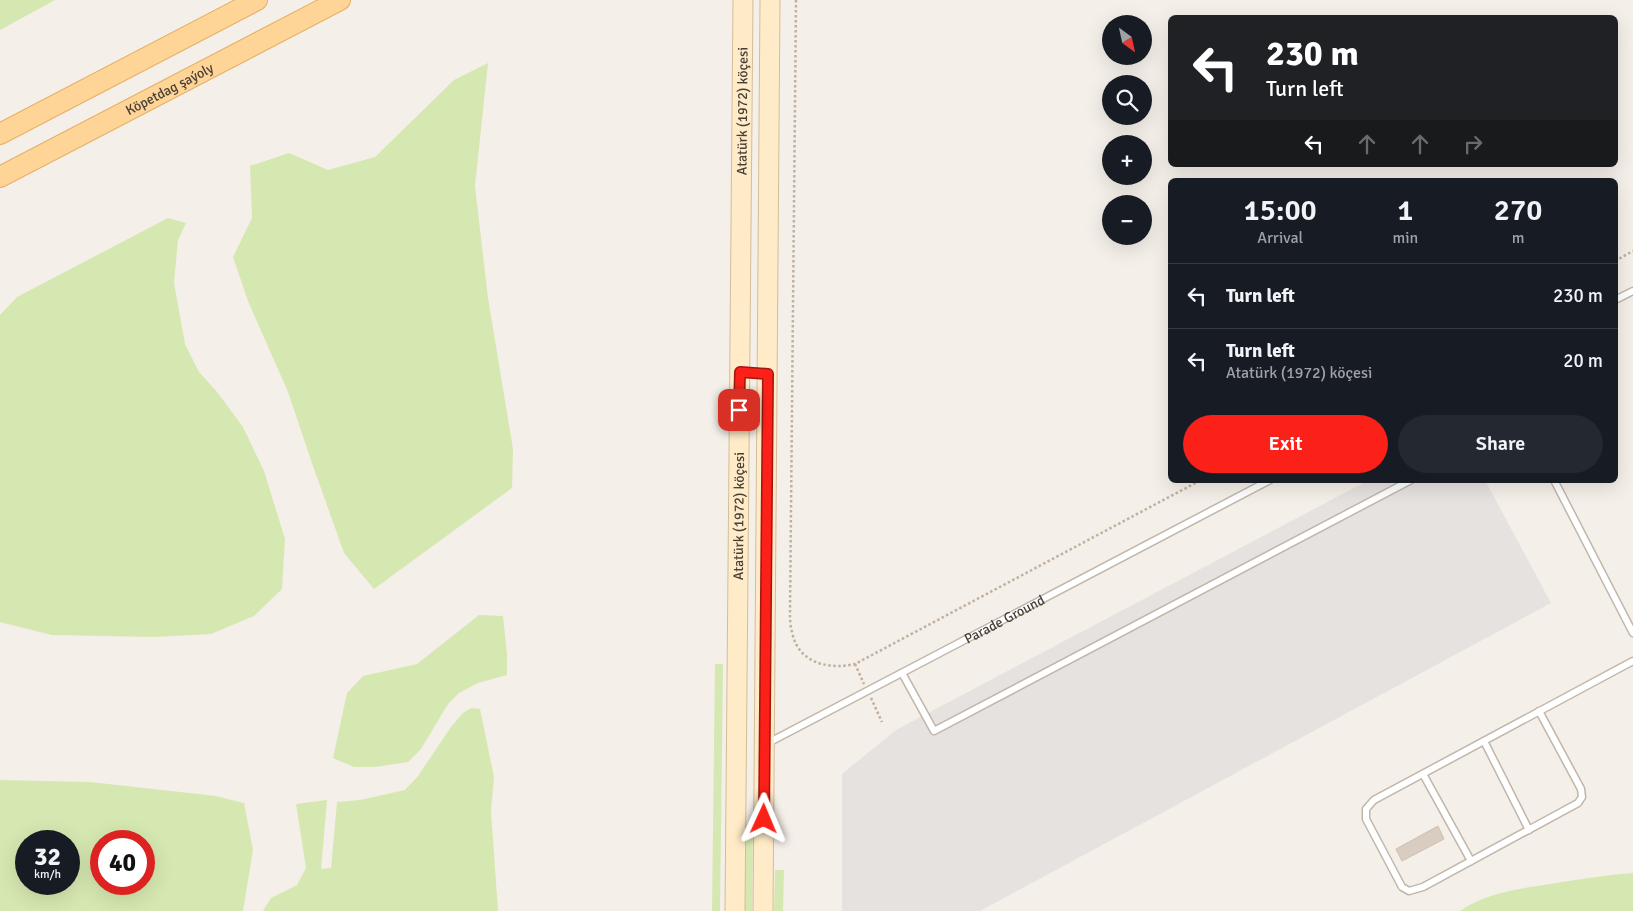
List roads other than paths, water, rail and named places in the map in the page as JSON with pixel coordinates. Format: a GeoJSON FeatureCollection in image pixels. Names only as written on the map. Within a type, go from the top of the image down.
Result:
{"type":"FeatureCollection","features":[{"type":"Feature","properties":{"kind":"main road"},"geometry":{"type":"LineString","coordinates":[[0,134],[257,0]]}},
{"type":"Feature","properties":{"kind":"main road","name":"Köpetdag şaýoly"},"geometry":{"type":"LineString","coordinates":[[0,177],[340,0]]}},
{"type":"Feature","properties":{"kind":"street","name":"Atatürk (1972) köçesi"},"geometry":{"type":"LineString","coordinates":[[735,911],[743,0]]}},
{"type":"Feature","properties":{"kind":"street","name":"Atatürk (1972) köçesi"},"geometry":{"type":"LineString","coordinates":[[763,911],[770,0]]}},
{"type":"Feature","properties":{"kind":"street"},"geometry":{"type":"LineString","coordinates":[[740,372],[768,374]]}},
{"type":"Feature","properties":{"kind":"street","name":"Parade Ground"},"geometry":{"type":"LineString","coordinates":[[736,754],[765,745]]}},
{"type":"Feature","properties":{"kind":"lane"},"geometry":{"type":"LineString","coordinates":[[1618,298],[1633,291]]}},
{"type":"Feature","properties":{"kind":"lane","name":"Parade Ground"},"geometry":{"type":"LineString","coordinates":[[765,745],[1264,483]]}},
{"type":"Feature","properties":{"kind":"lane"},"geometry":{"type":"LineString","coordinates":[[902,673],[934,731],[1405,483]]}},
{"type":"Feature","properties":{"kind":"lane"},"geometry":{"type":"LineString","coordinates":[[1556,483],[1633,633]]}},
{"type":"Feature","properties":{"kind":"lane"},"geometry":{"type":"LineString","coordinates":[[1539,711],[1581,789],[1582,797],[1578,804],[1423,887],[1409,890],[1402,887],[1366,819],[1366,809],[1374,800],[1633,660]]}},
{"type":"Feature","properties":{"kind":"lane"},"geometry":{"type":"LineString","coordinates":[[1484,740],[1529,830]]}},
{"type":"Feature","properties":{"kind":"lane"},"geometry":{"type":"LineString","coordinates":[[1423,774],[1471,861]]}}]}
